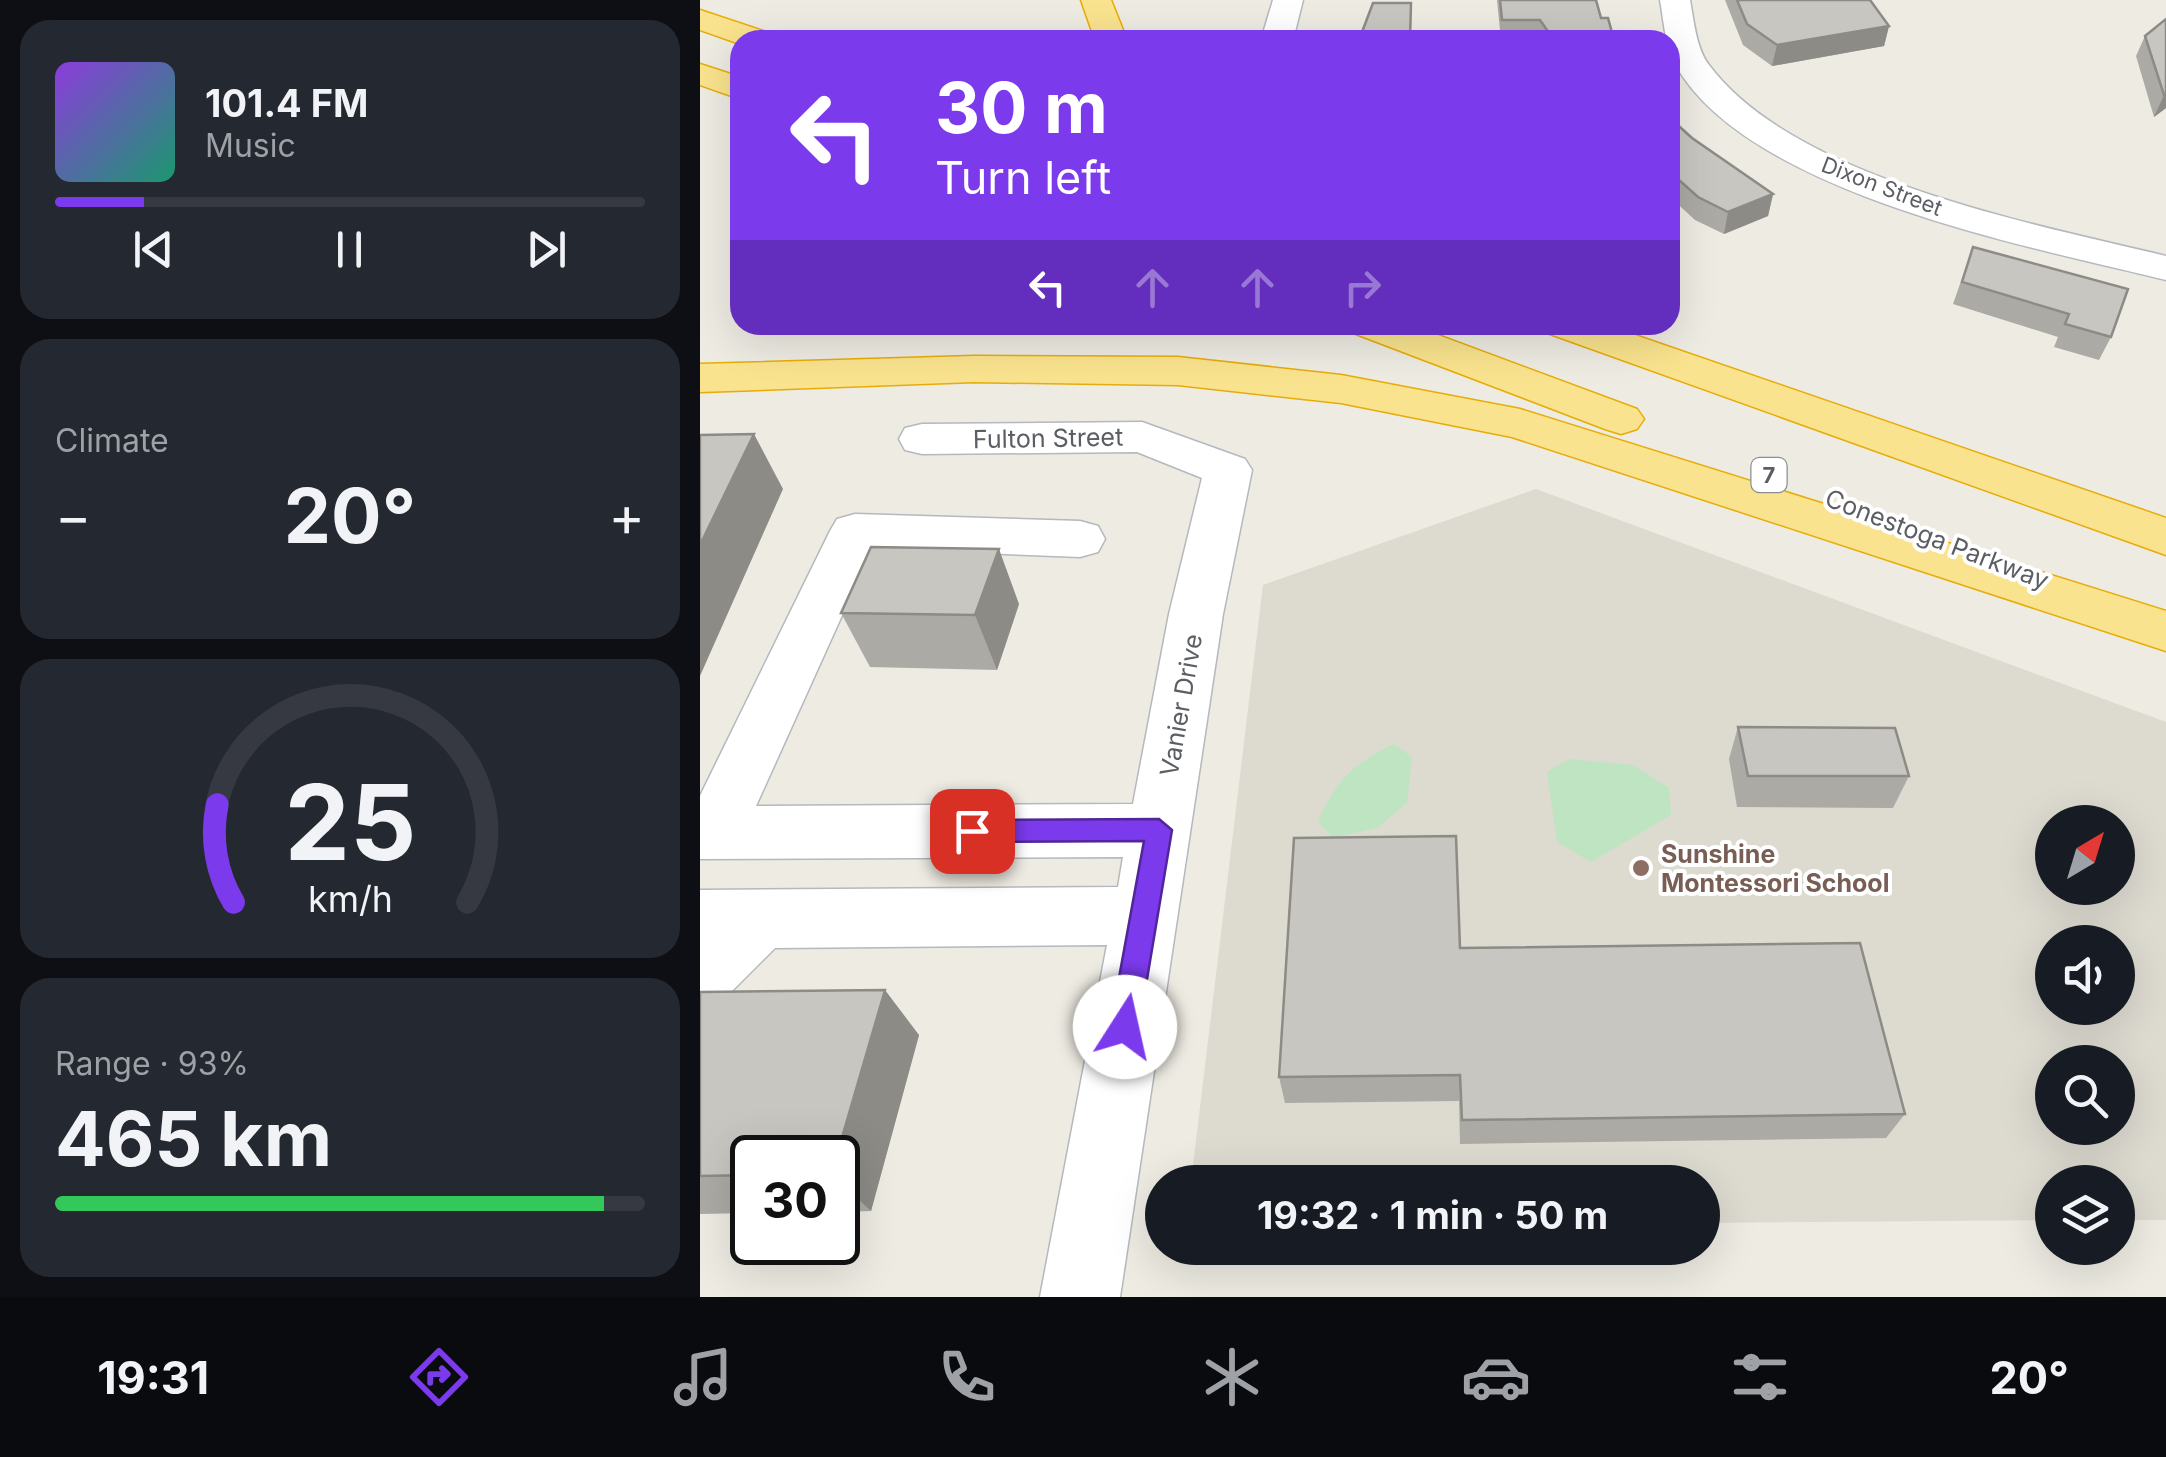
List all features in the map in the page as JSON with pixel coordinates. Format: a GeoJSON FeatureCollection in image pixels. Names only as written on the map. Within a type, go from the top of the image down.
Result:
{"type":"FeatureCollection","features":[{"type":"Feature","properties":{"kind":"highway"},"geometry":{"type":"LineString","coordinates":[[1096,0],[1107,30]]}},
{"type":"Feature","properties":{"kind":"highway"},"geometry":{"type":"LineString","coordinates":[[700,19],[730,30]]}},
{"type":"Feature","properties":{"kind":"highway"},"geometry":{"type":"LineString","coordinates":[[700,74],[730,85]]}},
{"type":"Feature","properties":{"kind":"highway","name":"Conestoga Parkway"},"geometry":{"type":"LineString","coordinates":[[1397,335],[2166,628]]}},
{"type":"Feature","properties":{"kind":"highway"},"geometry":{"type":"LineString","coordinates":[[1593,335],[2166,536]]}},
{"type":"Feature","properties":{"kind":"highway"},"geometry":{"type":"LineString","coordinates":[[1616,335],[1674,364]]}},
{"type":"Feature","properties":{"kind":"highway"},"geometry":{"type":"LineString","coordinates":[[700,378],[974,369],[1178,371],[1341,390],[1520,424],[2166,628]]}},
{"type":"Feature","properties":{"kind":"street"},"geometry":{"type":"LineString","coordinates":[[1280,30],[1288,0]]}},
{"type":"Feature","properties":{"kind":"street","name":"Dixon Street"},"geometry":{"type":"LineString","coordinates":[[1674,0],[1679,30]]}},
{"type":"Feature","properties":{"kind":"street","name":"Dixon Street"},"geometry":{"type":"LineString","coordinates":[[1680,34],[1696,71],[1745,118],[1816,162],[1926,206],[2166,268]]}},
{"type":"Feature","properties":{"kind":"street","name":"Fulton Street"},"geometry":{"type":"LineString","coordinates":[[922,439],[1142,437],[1228,470]]}},
{"type":"Feature","properties":{"kind":"street","name":"Vanier Drive"},"geometry":{"type":"LineString","coordinates":[[1080,1297],[1196,614],[1228,470]]}},
{"type":"Feature","properties":{"kind":"street"},"geometry":{"type":"LineString","coordinates":[[1080,539],[856,531],[706,832],[1159,830]]}},
{"type":"Feature","properties":{"kind":"street"},"geometry":{"type":"LineString","coordinates":[[700,977],[731,919],[1144,916]]}},
{"type":"Feature","properties":{"kind":"shaded area","name":"Sunshine Montessori School"},"geometry":{"type":"Polygon","coordinates":[[[1536,489],[2166,722],[2166,1220],[2135,1220],[2135,1165],[2035,1165],[2035,1220],[1720,1223],[1720,1165],[1193,1165],[1263,585],[1536,489]]]}},
{"type":"Feature","properties":{"kind":"green space"},"geometry":{"type":"Polygon","coordinates":[[[1394,744],[1412,757],[1407,803],[1377,828],[1333,838],[1318,822],[1331,795],[1357,766],[1394,744]]]}},
{"type":"Feature","properties":{"kind":"green space"},"geometry":{"type":"Polygon","coordinates":[[[1569,759],[1633,765],[1669,788],[1671,815],[1591,862],[1557,842],[1547,772],[1569,759]]]}},
{"type":"Feature","properties":{"kind":"building"},"geometry":{"type":"Polygon","coordinates":[[[1500,0],[1596,0],[1601,18],[1608,18],[1611,30],[1547,30],[1540,20],[1502,20],[1500,0]]]}},
{"type":"Feature","properties":{"kind":"building"},"geometry":{"type":"Polygon","coordinates":[[[1737,0],[1870,0],[1889,26],[1777,45],[1747,24],[1737,0]]]}},
{"type":"Feature","properties":{"kind":"building"},"geometry":{"type":"Polygon","coordinates":[[[1373,3],[1411,3],[1410,30],[1363,30],[1373,3]]]}},
{"type":"Feature","properties":{"kind":"building"},"geometry":{"type":"Polygon","coordinates":[[[2166,19],[2166,94],[2164,95],[2145,36],[2166,19]]]}},
{"type":"Feature","properties":{"kind":"building"},"geometry":{"type":"Polygon","coordinates":[[[1680,127],[1773,194],[1728,212],[1698,197],[1680,181],[1680,127]]]}},
{"type":"Feature","properties":{"kind":"building"},"geometry":{"type":"Polygon","coordinates":[[[1973,247],[2128,289],[2111,337],[2065,324],[2069,314],[1962,282],[1973,247]]]}},
{"type":"Feature","properties":{"kind":"building"},"geometry":{"type":"Polygon","coordinates":[[[754,434],[700,545],[700,435],[754,434]]]}},
{"type":"Feature","properties":{"kind":"building"},"geometry":{"type":"Polygon","coordinates":[[[871,547],[999,549],[975,615],[841,613],[871,547]]]}},
{"type":"Feature","properties":{"kind":"building"},"geometry":{"type":"Polygon","coordinates":[[[1738,727],[1895,728],[1909,776],[1748,776],[1738,727]]]}},
{"type":"Feature","properties":{"kind":"building"},"geometry":{"type":"Polygon","coordinates":[[[1456,836],[1460,948],[1860,943],[1905,1114],[1462,1120],[1460,1075],[1279,1077],[1294,838],[1456,836]]]}},
{"type":"Feature","properties":{"kind":"building"},"geometry":{"type":"Polygon","coordinates":[[[885,990],[843,1135],[730,1135],[730,1175],[700,1176],[700,992],[885,990]]]}},
{"type":"Feature","properties":{"kind":"place","name":"Sunshine Montessori School"},"geometry":{"type":"Point","coordinates":[1641,868]}},
{"type":"Feature","properties":{"kind":"route"},"geometry":{"type":"LineString","coordinates":[[972,831],[1159,830],[1125,1027]]}}]}
